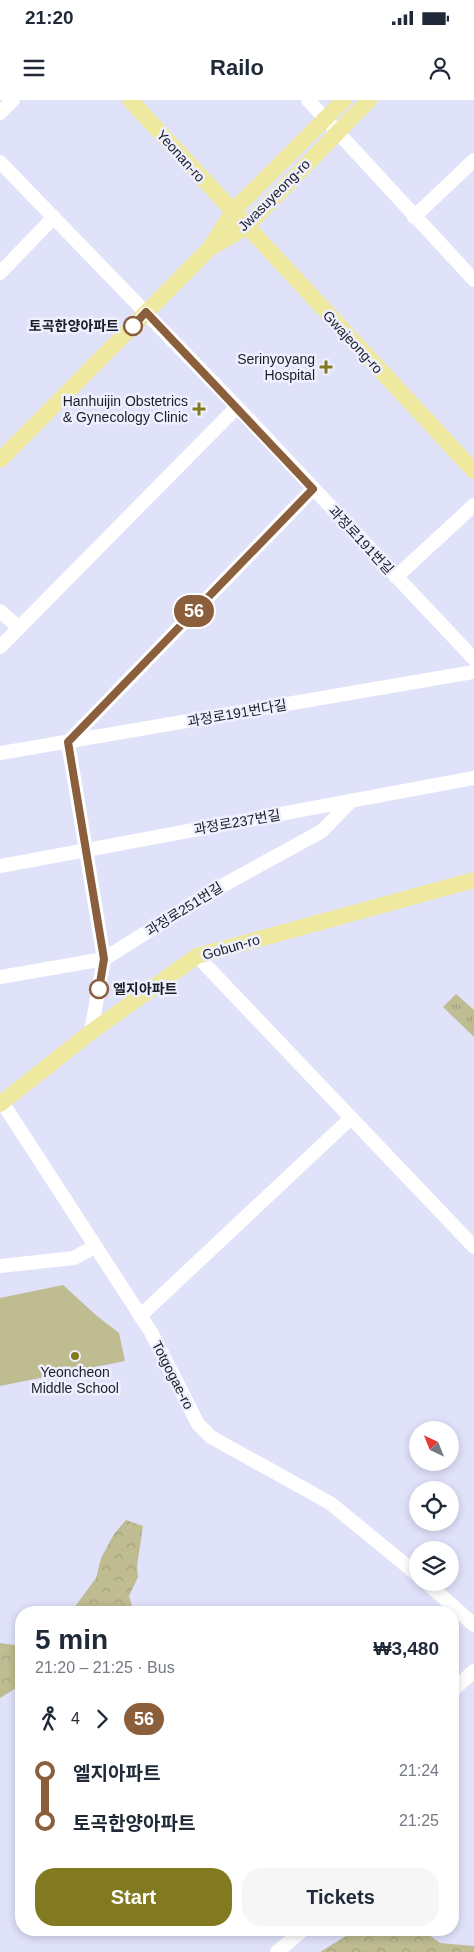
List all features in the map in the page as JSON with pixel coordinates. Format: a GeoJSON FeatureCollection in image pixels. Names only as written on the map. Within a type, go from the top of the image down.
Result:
{"type":"FeatureCollection","features":[{"type":"Feature","properties":{"kind":"main road","name":"Yeonan-ro"},"geometry":{"type":"LineString","coordinates":[[130,100],[233,211]]}},
{"type":"Feature","properties":{"kind":"main road","name":"Jwasuyeong-ro"},"geometry":{"type":"LineString","coordinates":[[210,248],[233,211],[344,100]]}},
{"type":"Feature","properties":{"kind":"main road","name":"Jwasuyeong-ro"},"geometry":{"type":"LineString","coordinates":[[210,248],[246,227],[369,100]]}},
{"type":"Feature","properties":{"kind":"main road","name":"Gwajeong-ro"},"geometry":{"type":"LineString","coordinates":[[233,211],[474,472]]}},
{"type":"Feature","properties":{"kind":"main road"},"geometry":{"type":"LineString","coordinates":[[0,460],[210,248]]}},
{"type":"Feature","properties":{"kind":"main road","name":"Gobun-ro"},"geometry":{"type":"LineString","coordinates":[[1,1103],[91,1032],[197,956],[474,880]]}},
{"type":"Feature","properties":{"kind":"street"},"geometry":{"type":"LineString","coordinates":[[0,113],[12,100]]}},
{"type":"Feature","properties":{"kind":"street"},"geometry":{"type":"LineString","coordinates":[[308,100],[474,280]]}},
{"type":"Feature","properties":{"kind":"street"},"geometry":{"type":"LineString","coordinates":[[414,217],[474,160]]}},
{"type":"Feature","properties":{"kind":"street","name":"과정로191번길"},"geometry":{"type":"LineString","coordinates":[[0,162],[237,407],[474,659]]}},
{"type":"Feature","properties":{"kind":"street"},"geometry":{"type":"LineString","coordinates":[[0,273],[54,218]]}},
{"type":"Feature","properties":{"kind":"street"},"geometry":{"type":"LineString","coordinates":[[0,648],[237,407]]}},
{"type":"Feature","properties":{"kind":"street"},"geometry":{"type":"LineString","coordinates":[[91,1032],[104,959],[68,742],[313,489]]}},
{"type":"Feature","properties":{"kind":"street"},"geometry":{"type":"LineString","coordinates":[[396,577],[474,505]]}},
{"type":"Feature","properties":{"kind":"street"},"geometry":{"type":"LineString","coordinates":[[0,611],[19,628]]}},
{"type":"Feature","properties":{"kind":"street","name":"과정로191번다길"},"geometry":{"type":"LineString","coordinates":[[0,753],[474,672]]}},
{"type":"Feature","properties":{"kind":"street","name":"과정로237번길"},"geometry":{"type":"LineString","coordinates":[[0,866],[474,778]]}},
{"type":"Feature","properties":{"kind":"street","name":"과정로251번길"},"geometry":{"type":"LineString","coordinates":[[0,977],[104,959],[209,893],[322,831],[351,801]]}},
{"type":"Feature","properties":{"kind":"street"},"geometry":{"type":"LineString","coordinates":[[197,956],[474,1247]]}},
{"type":"Feature","properties":{"kind":"street","name":"Totgogae-ro"},"geometry":{"type":"LineString","coordinates":[[1,1103],[151,1332],[198,1424],[210,1438],[330,1503],[409,1568]]}},
{"type":"Feature","properties":{"kind":"street"},"geometry":{"type":"LineString","coordinates":[[140,1316],[351,1118]]}},
{"type":"Feature","properties":{"kind":"street"},"geometry":{"type":"LineString","coordinates":[[0,1266],[74,1258],[94,1247]]}},
{"type":"Feature","properties":{"kind":"street"},"geometry":{"type":"LineString","coordinates":[[436,1591],[453,1606]]}},
{"type":"Feature","properties":{"kind":"street"},"geometry":{"type":"LineString","coordinates":[[459,1612],[474,1625]]}},
{"type":"Feature","properties":{"kind":"street"},"geometry":{"type":"LineString","coordinates":[[459,1685],[474,1671]]}},
{"type":"Feature","properties":{"kind":"street"},"geometry":{"type":"LineString","coordinates":[[277,1952],[296,1936]]}},
{"type":"Feature","properties":{"kind":"green space"},"geometry":{"type":"Polygon","coordinates":[[[456,994],[474,1010],[474,1037],[443,1007],[456,994]]]}},
{"type":"Feature","properties":{"kind":"green space"},"geometry":{"type":"Polygon","coordinates":[[[63,1285],[119,1333],[125,1361],[0,1386],[0,1298],[63,1285]]]}},
{"type":"Feature","properties":{"kind":"green space"},"geometry":{"type":"Polygon","coordinates":[[[126,1520],[143,1526],[137,1566],[138,1577],[129,1596],[132,1606],[75,1606],[96,1578],[101,1558],[114,1534],[126,1520]]]}},
{"type":"Feature","properties":{"kind":"green space"},"geometry":{"type":"Polygon","coordinates":[[[0,1643],[15,1645],[15,1689],[0,1698],[0,1643]]]}},
{"type":"Feature","properties":{"kind":"green space"},"geometry":{"type":"Polygon","coordinates":[[[346,1936],[430,1936],[440,1943],[474,1946],[474,1952],[320,1952],[346,1936]]]}},
{"type":"Feature","properties":{"kind":"bus line","name":"56"},"geometry":{"type":"LineString","coordinates":[[99,989],[104,959],[68,742],[313,489],[146,312],[133,326]]}},
{"type":"Feature","properties":{"kind":"place","name":"토곡한양아파트"},"geometry":{"type":"Point","coordinates":[133,326]}},
{"type":"Feature","properties":{"kind":"place","name":"Serinyoyang Hospital"},"geometry":{"type":"Point","coordinates":[326,367]}},
{"type":"Feature","properties":{"kind":"place","name":"Hanhuijin Obstetrics & Gynecology Clinic"},"geometry":{"type":"Point","coordinates":[199,409]}},
{"type":"Feature","properties":{"kind":"place","name":"엘지아파트"},"geometry":{"type":"Point","coordinates":[99,989]}},
{"type":"Feature","properties":{"kind":"place","name":"Yeoncheon Middle School"},"geometry":{"type":"Point","coordinates":[75,1356]}}]}
